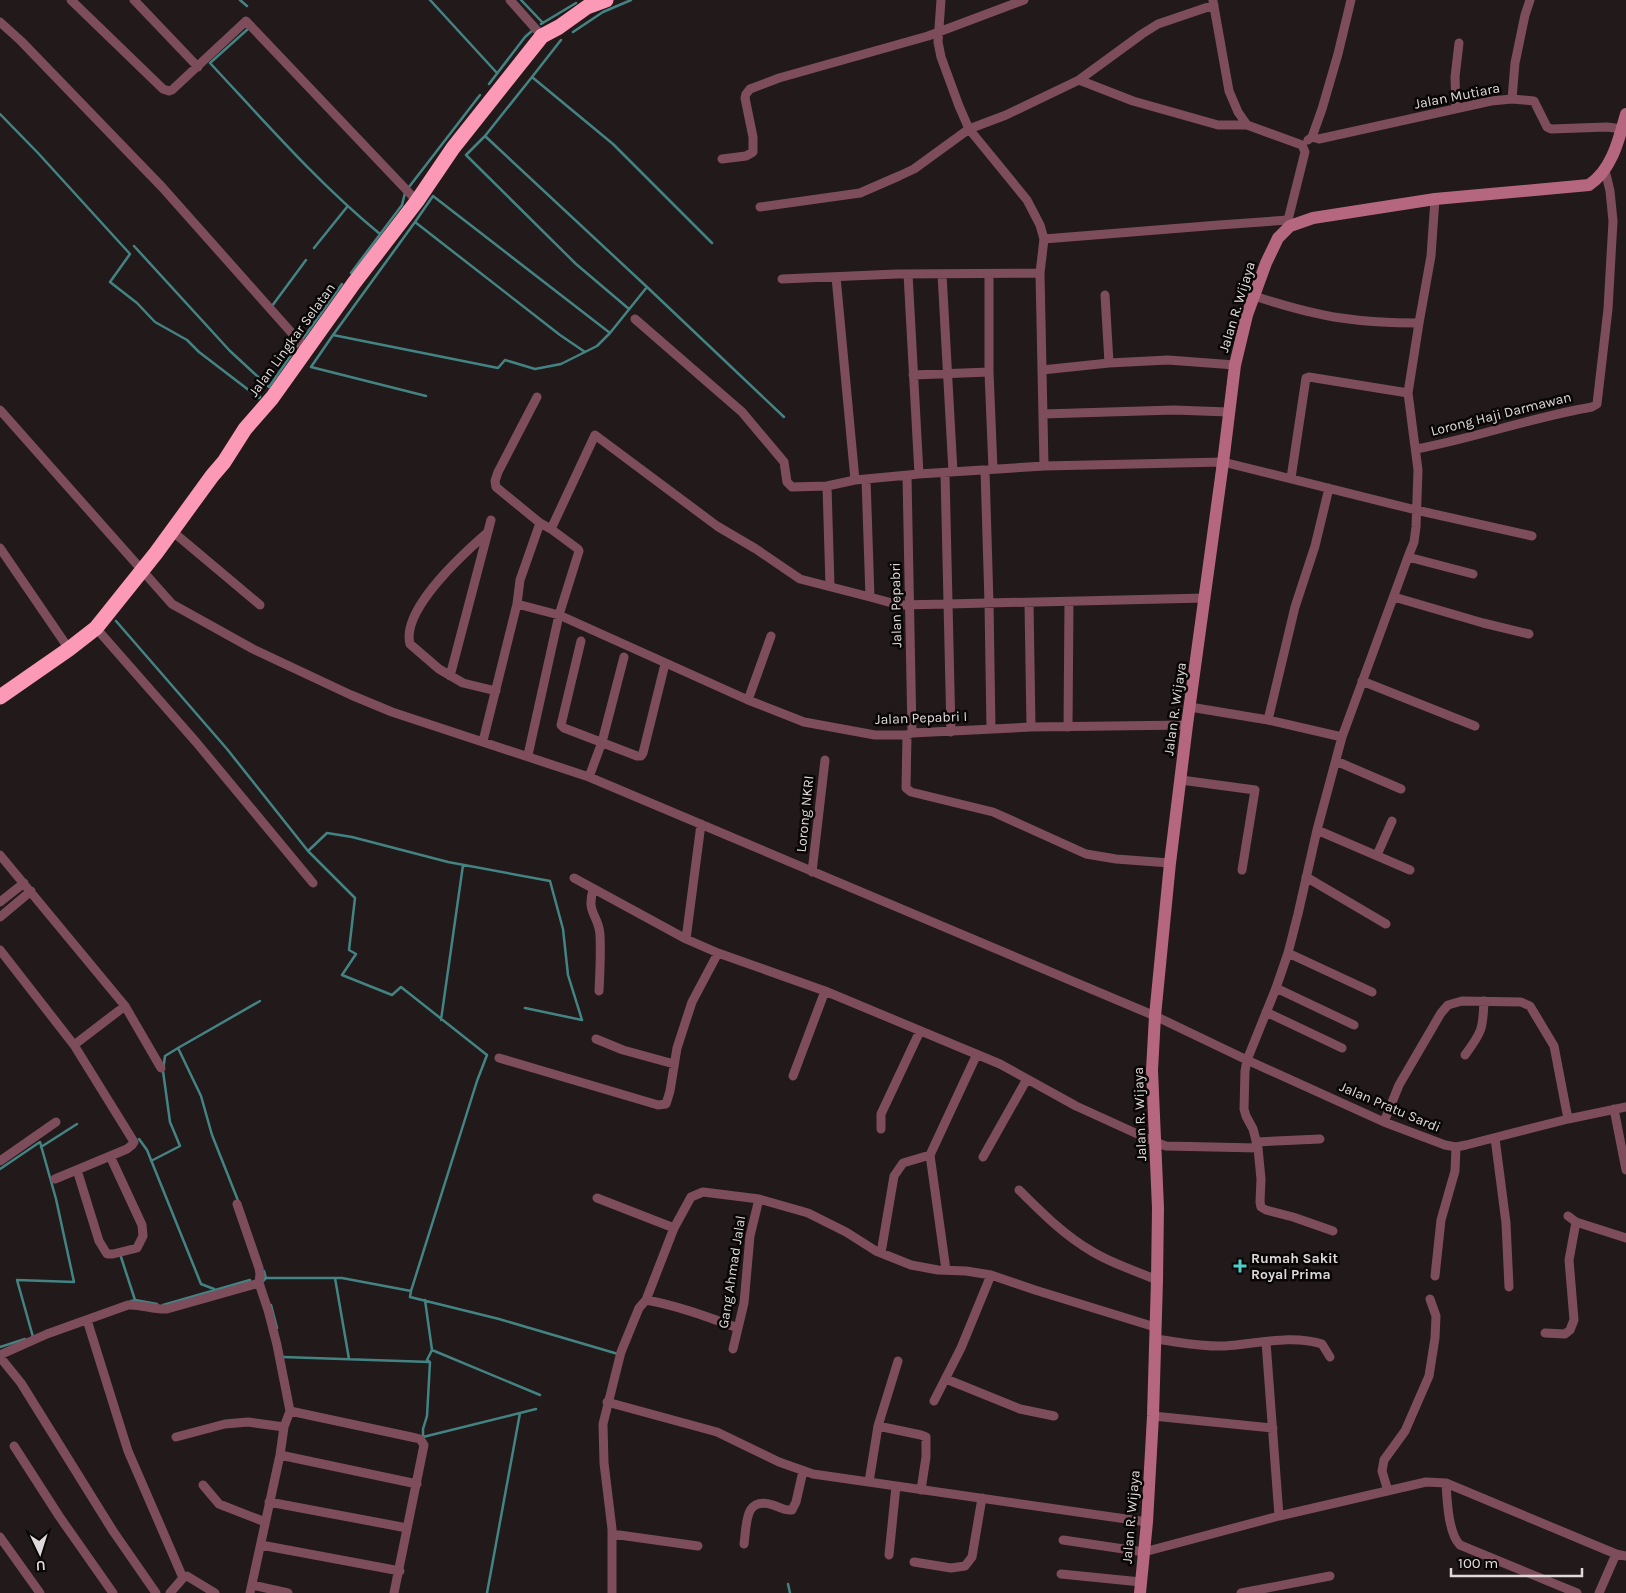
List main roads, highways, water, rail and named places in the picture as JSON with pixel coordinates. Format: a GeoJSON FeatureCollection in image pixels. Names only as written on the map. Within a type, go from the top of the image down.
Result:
{"type":"FeatureCollection","features":[{"type":"Feature","properties":{"kind":"highway","name":"Jalan Lingkar Selatan"},"geometry":{"type":"LineString","coordinates":[[0,697],[96,628],[142,571],[224,462],[245,429],[272,398],[354,283],[417,201],[453,148],[542,36],[559,27],[587,7],[606,0]]}},
{"type":"Feature","properties":{"kind":"waterway"},"geometry":{"type":"LineString","coordinates":[[240,0],[247,6]]}},
{"type":"Feature","properties":{"kind":"waterway"},"geometry":{"type":"LineString","coordinates":[[430,0],[497,73]]}},
{"type":"Feature","properties":{"kind":"waterway"},"geometry":{"type":"LineString","coordinates":[[521,0],[543,23]]}},
{"type":"Feature","properties":{"kind":"waterway"},"geometry":{"type":"LineString","coordinates":[[573,32],[603,12],[631,0]]}},
{"type":"Feature","properties":{"kind":"waterway"},"geometry":{"type":"LineString","coordinates":[[541,24],[576,3]]}},
{"type":"Feature","properties":{"kind":"waterway"},"geometry":{"type":"LineString","coordinates":[[249,28],[210,63],[313,173],[380,234]]}},
{"type":"Feature","properties":{"kind":"waterway"},"geometry":{"type":"LineString","coordinates":[[489,84],[525,37],[533,30]]}},
{"type":"Feature","properties":{"kind":"waterway"},"geometry":{"type":"LineString","coordinates":[[532,77],[561,40]]}},
{"type":"Feature","properties":{"kind":"waterway"},"geometry":{"type":"LineString","coordinates":[[585,352],[560,335],[415,222],[333,335],[498,368],[505,360],[535,369],[561,364],[597,346],[610,333],[647,287],[485,136],[532,77],[613,144],[712,243]]}},
{"type":"Feature","properties":{"kind":"waterway"},"geometry":{"type":"LineString","coordinates":[[409,187],[480,95]]}},
{"type":"Feature","properties":{"kind":"waterway"},"geometry":{"type":"LineString","coordinates":[[0,114],[130,254],[110,282],[137,303],[155,322],[187,340],[199,352],[260,397]]}},
{"type":"Feature","properties":{"kind":"waterway"},"geometry":{"type":"LineString","coordinates":[[485,136],[466,155],[576,264],[629,309]]}},
{"type":"Feature","properties":{"kind":"waterway"},"geometry":{"type":"LineString","coordinates":[[351,273],[402,205],[405,193]]}},
{"type":"Feature","properties":{"kind":"waterway"},"geometry":{"type":"LineString","coordinates":[[415,222],[433,196],[610,333]]}},
{"type":"Feature","properties":{"kind":"waterway"},"geometry":{"type":"LineString","coordinates":[[314,248],[347,207]]}},
{"type":"Feature","properties":{"kind":"waterway"},"geometry":{"type":"LineString","coordinates":[[134,246],[230,351],[269,387],[298,345]]}},
{"type":"Feature","properties":{"kind":"waterway"},"geometry":{"type":"LineString","coordinates":[[272,306],[306,260]]}},
{"type":"Feature","properties":{"kind":"waterway"},"geometry":{"type":"LineString","coordinates":[[302,340],[342,284]]}},
{"type":"Feature","properties":{"kind":"waterway"},"geometry":{"type":"LineString","coordinates":[[647,287],[784,417]]}},
{"type":"Feature","properties":{"kind":"waterway"},"geometry":{"type":"LineString","coordinates":[[333,335],[311,367],[426,396]]}},
{"type":"Feature","properties":{"kind":"waterway"},"geometry":{"type":"LineString","coordinates":[[116,621],[227,749],[308,851]]}},
{"type":"Feature","properties":{"kind":"waterway"},"geometry":{"type":"LineString","coordinates":[[411,1291],[477,1081],[487,1055],[401,987],[392,995],[342,975],[356,954],[349,950],[355,898],[308,851],[327,833],[352,837],[448,862],[550,881],[563,929],[568,975],[582,1020],[525,1008]]}},
{"type":"Feature","properties":{"kind":"waterway"},"geometry":{"type":"LineString","coordinates":[[441,1020],[463,865]]}},
{"type":"Feature","properties":{"kind":"waterway"},"geometry":{"type":"LineString","coordinates":[[239,1203],[212,1135],[201,1096],[178,1048],[260,1001]]}},
{"type":"Feature","properties":{"kind":"waterway"},"geometry":{"type":"LineString","coordinates":[[151,1161],[180,1146],[170,1122],[163,1071],[165,1056],[178,1048]]}},
{"type":"Feature","properties":{"kind":"waterway"},"geometry":{"type":"LineString","coordinates":[[41,1147],[77,1124]]}},
{"type":"Feature","properties":{"kind":"waterway"},"geometry":{"type":"LineString","coordinates":[[139,1139],[147,1150],[201,1284],[214,1289]]}},
{"type":"Feature","properties":{"kind":"waterway"},"geometry":{"type":"LineString","coordinates":[[0,1169],[40,1142],[56,1199],[74,1282],[17,1280],[33,1337]]}},
{"type":"Feature","properties":{"kind":"waterway"},"geometry":{"type":"LineString","coordinates":[[121,1257],[135,1300]]}},
{"type":"Feature","properties":{"kind":"waterway"},"geometry":{"type":"LineString","coordinates":[[262,1282],[266,1278],[264,1271]]}},
{"type":"Feature","properties":{"kind":"waterway"},"geometry":{"type":"LineString","coordinates":[[265,1278],[342,1278],[411,1291],[410,1297],[499,1319],[618,1354]]}},
{"type":"Feature","properties":{"kind":"waterway"},"geometry":{"type":"LineString","coordinates":[[335,1278],[349,1359]]}},
{"type":"Feature","properties":{"kind":"waterway"},"geometry":{"type":"LineString","coordinates":[[163,1305],[250,1280]]}},
{"type":"Feature","properties":{"kind":"waterway"},"geometry":{"type":"LineString","coordinates":[[423,1438],[423,1429],[427,1416],[430,1362],[427,1360],[432,1350],[425,1300]]}},
{"type":"Feature","properties":{"kind":"waterway"},"geometry":{"type":"LineString","coordinates":[[131,1301],[157,1304]]}},
{"type":"Feature","properties":{"kind":"waterway"},"geometry":{"type":"LineString","coordinates":[[271,1305],[277,1328]]}},
{"type":"Feature","properties":{"kind":"waterway"},"geometry":{"type":"LineString","coordinates":[[0,1347],[25,1339]]}},
{"type":"Feature","properties":{"kind":"waterway"},"geometry":{"type":"LineString","coordinates":[[432,1350],[540,1395]]}},
{"type":"Feature","properties":{"kind":"waterway"},"geometry":{"type":"LineString","coordinates":[[283,1357],[430,1362]]}},
{"type":"Feature","properties":{"kind":"waterway"},"geometry":{"type":"LineString","coordinates":[[423,1437],[536,1409]]}},
{"type":"Feature","properties":{"kind":"waterway"},"geometry":{"type":"LineString","coordinates":[[487,1593],[520,1413]]}},
{"type":"Feature","properties":{"kind":"waterway"},"geometry":{"type":"LineString","coordinates":[[788,1584],[790,1593]]}},
{"type":"Feature","properties":{"kind":"place","name":"Rumah Sakit Royal Prima"},"geometry":{"type":"Point","coordinates":[1240,1266]}}]}
